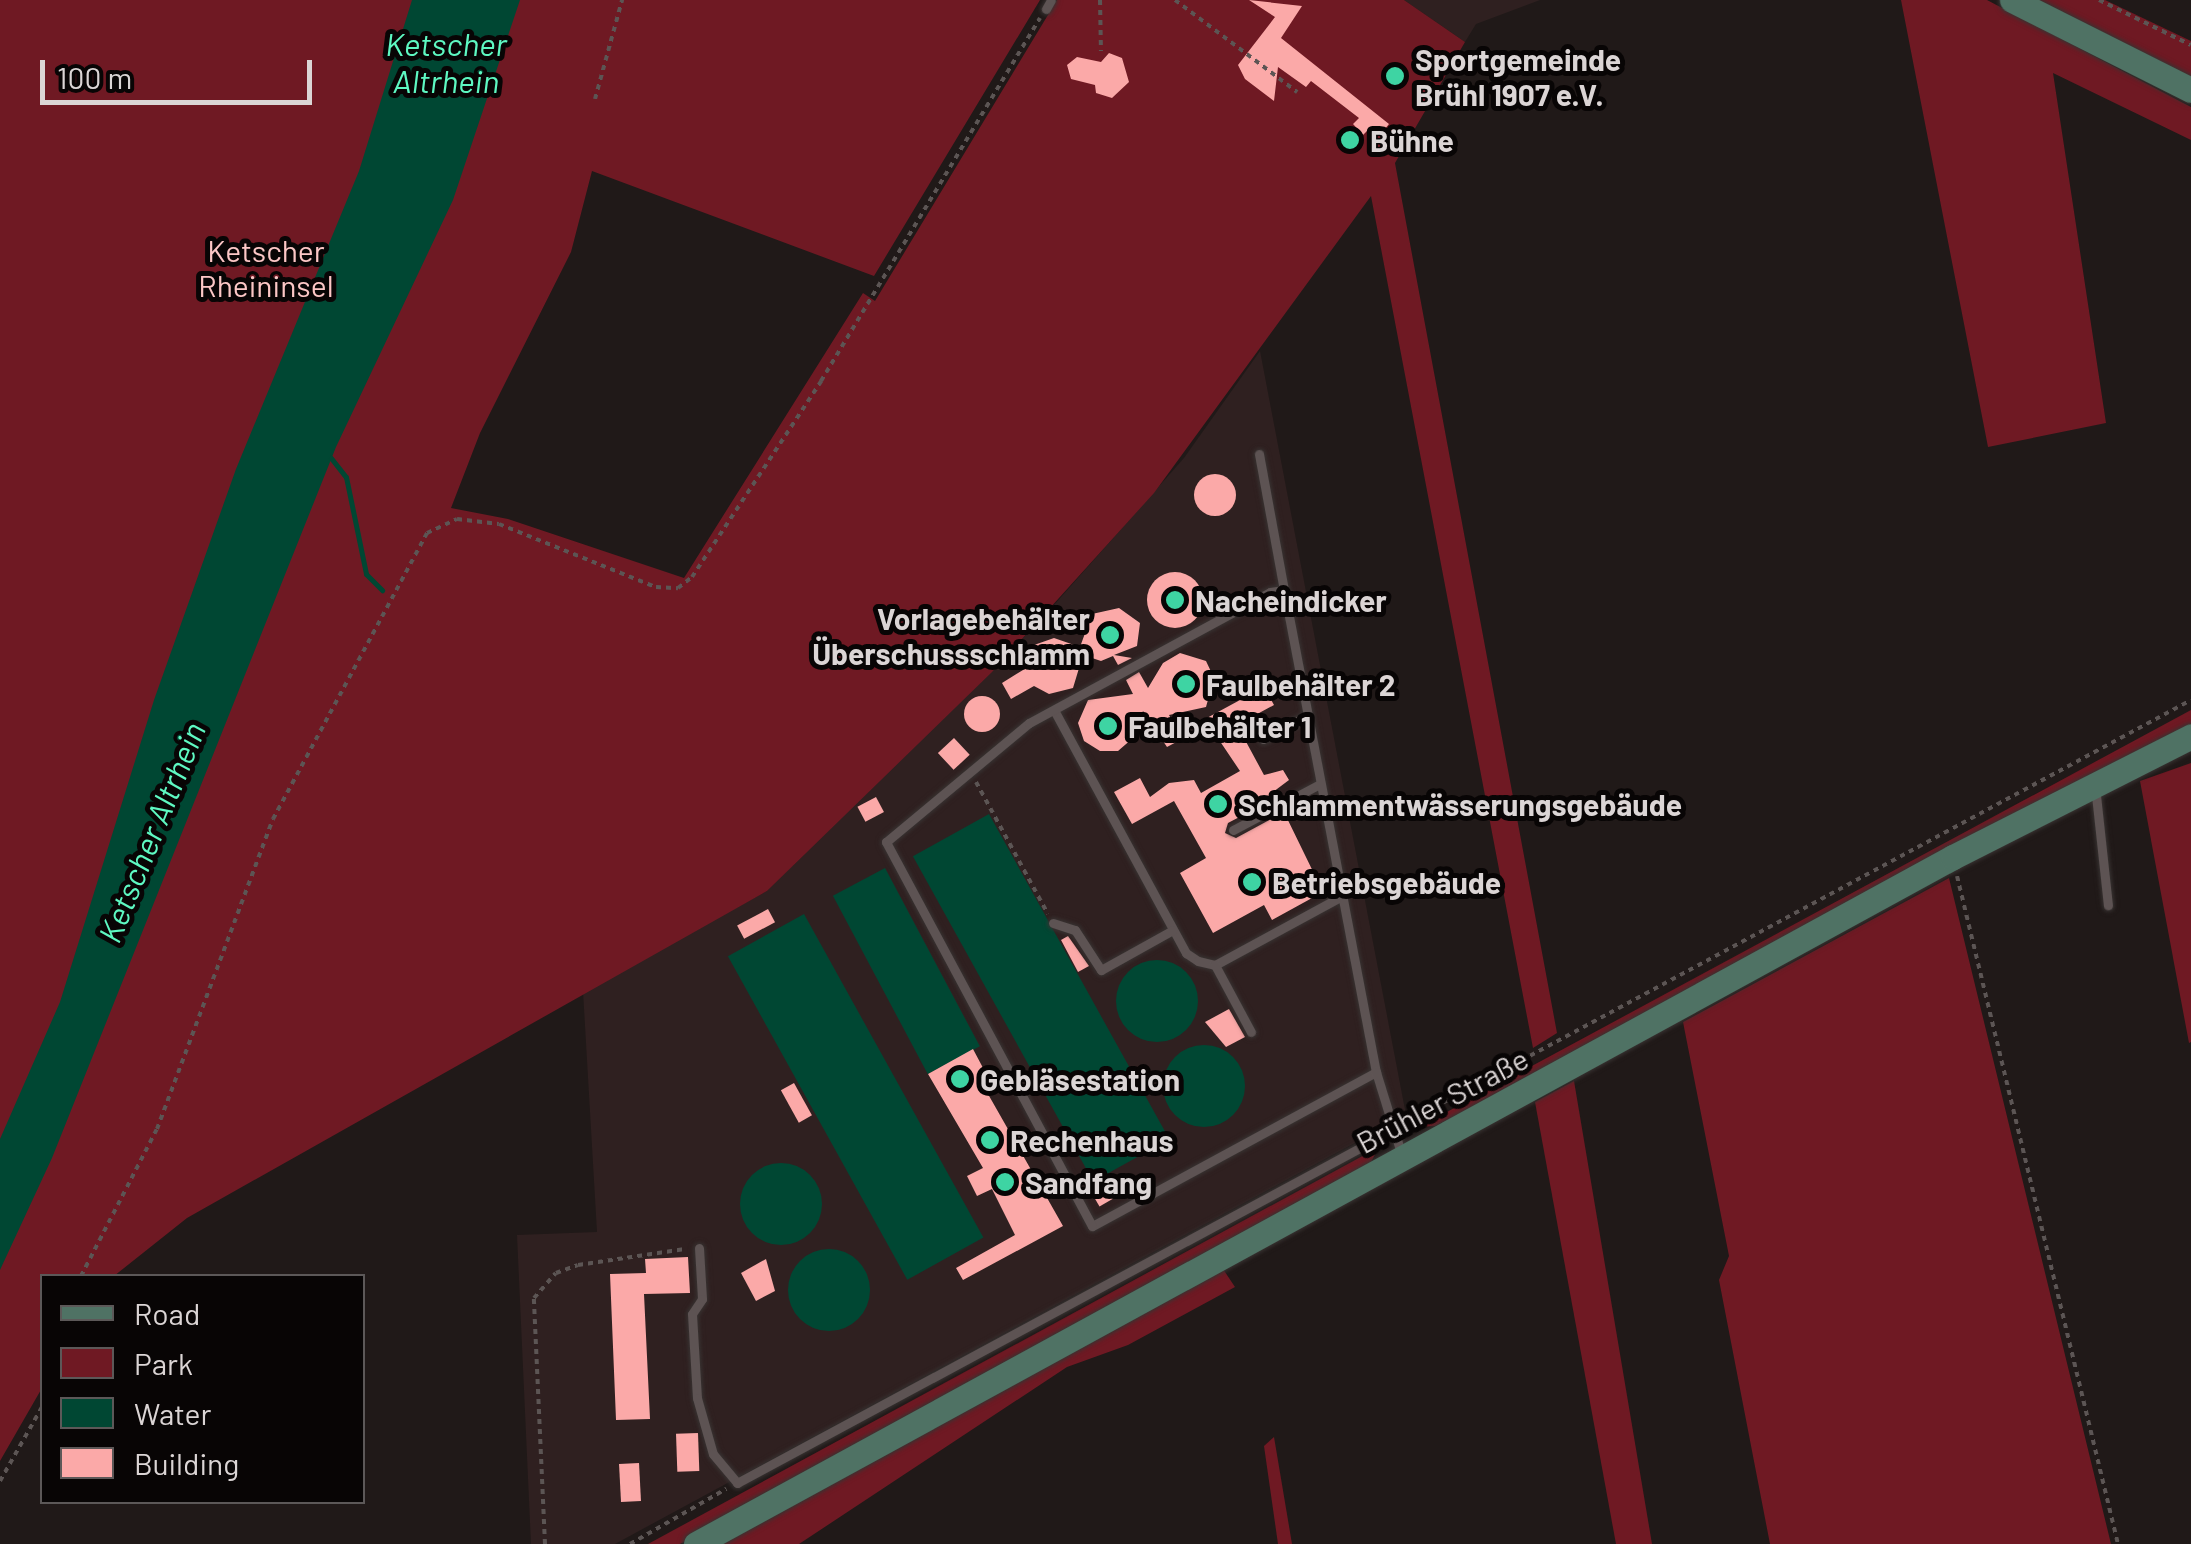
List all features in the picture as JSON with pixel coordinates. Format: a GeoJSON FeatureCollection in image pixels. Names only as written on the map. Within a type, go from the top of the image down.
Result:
{"type":"FeatureCollection","features":[{"type":"Feature","properties":{"kind":"street"},"geometry":{"type":"LineString","coordinates":[[2012,0],[2191,90]]}},
{"type":"Feature","properties":{"kind":"street","name":"Brühler Straße"},"geometry":{"type":"LineString","coordinates":[[696,1544],[1953,857],[2191,736]]}},
{"type":"Feature","properties":{"kind":"lane"},"geometry":{"type":"LineString","coordinates":[[1259,454],[1340,897],[1376,1072],[1402,1157]]}},
{"type":"Feature","properties":{"kind":"lane"},"geometry":{"type":"LineString","coordinates":[[1284,590],[1270,592],[1054,710],[886,842],[1092,1226],[1376,1072]]}},
{"type":"Feature","properties":{"kind":"lane"},"geometry":{"type":"LineString","coordinates":[[1054,710],[1186,953],[1215,965],[1250,1032]]}},
{"type":"Feature","properties":{"kind":"lane"},"geometry":{"type":"LineString","coordinates":[[1262,739],[1308,716]]}},
{"type":"Feature","properties":{"kind":"lane"},"geometry":{"type":"LineString","coordinates":[[2101,780],[2108,905]]}},
{"type":"Feature","properties":{"kind":"lane"},"geometry":{"type":"LineString","coordinates":[[1233,830],[1320,784]]}},
{"type":"Feature","properties":{"kind":"lane"},"geometry":{"type":"LineString","coordinates":[[1215,965],[1340,897]]}},
{"type":"Feature","properties":{"kind":"lane"},"geometry":{"type":"LineString","coordinates":[[1053,923],[1075,930],[1101,970],[1173,930]]}},
{"type":"Feature","properties":{"kind":"lane"},"geometry":{"type":"LineString","coordinates":[[699,1248],[702,1299],[692,1314],[697,1398],[713,1454],[737,1482],[1392,1130]]}},
{"type":"Feature","properties":{"kind":"path"},"geometry":{"type":"LineString","coordinates":[[595,99],[622,0]]}},
{"type":"Feature","properties":{"kind":"path"},"geometry":{"type":"LineString","coordinates":[[1100,0],[1101,51]]}},
{"type":"Feature","properties":{"kind":"path"},"geometry":{"type":"LineString","coordinates":[[1175,0],[1297,92]]}},
{"type":"Feature","properties":{"kind":"path"},"geometry":{"type":"LineString","coordinates":[[2099,0],[2191,45]]}},
{"type":"Feature","properties":{"kind":"path"},"geometry":{"type":"LineString","coordinates":[[82,1274],[157,1130],[272,819],[428,533],[457,519],[499,524],[656,586],[678,588],[692,577],[822,381],[1048,4]]}},
{"type":"Feature","properties":{"kind":"path"},"geometry":{"type":"LineString","coordinates":[[1392,1130],[2191,700]]}},
{"type":"Feature","properties":{"kind":"path"},"geometry":{"type":"LineString","coordinates":[[971,774],[1053,923]]}},
{"type":"Feature","properties":{"kind":"path"},"geometry":{"type":"LineString","coordinates":[[1953,857],[2118,1544]]}},
{"type":"Feature","properties":{"kind":"path"},"geometry":{"type":"LineString","coordinates":[[545,1544],[534,1298],[556,1273],[578,1264],[699,1248]]}},
{"type":"Feature","properties":{"kind":"path"},"geometry":{"type":"LineString","coordinates":[[0,1481],[40,1411]]}},
{"type":"Feature","properties":{"kind":"path"},"geometry":{"type":"LineString","coordinates":[[630,1544],[737,1482]]}},
{"type":"Feature","properties":{"kind":"shaded area"},"geometry":{"type":"Polygon","coordinates":[[[1404,0],[1540,0],[1476,24],[1465,42],[1404,0]]]}},
{"type":"Feature","properties":{"kind":"shaded area"},"geometry":{"type":"Polygon","coordinates":[[[1260,351],[1406,1115],[615,1544],[531,1544],[517,1235],[597,1232],[583,991],[767,891],[1039,622],[1184,458],[1260,351]]]}},
{"type":"Feature","properties":{"kind":"green space","name":"Ketscher Rheininsel"},"geometry":{"type":"Polygon","coordinates":[[[0,0],[1040,0],[874,276],[592,171],[571,252],[480,433],[451,508],[508,519],[684,578],[863,293],[875,301],[1057,0],[1404,0],[1465,42],[1395,163],[1557,1033],[1533,1048],[1371,196],[1154,493],[992,672],[767,891],[187,1218],[117,1274],[40,1274],[40,1391],[0,1461],[0,0]]]}},
{"type":"Feature","properties":{"kind":"green space"},"geometry":{"type":"Polygon","coordinates":[[[1901,0],[1987,0],[2191,107],[2191,140],[2053,73],[2106,423],[1988,447],[1901,0]]]}},
{"type":"Feature","properties":{"kind":"green space"},"geometry":{"type":"Polygon","coordinates":[[[2031,0],[2105,0],[2191,41],[2191,81],[2031,0]]]}},
{"type":"Feature","properties":{"kind":"green space"},"geometry":{"type":"Polygon","coordinates":[[[2191,710],[2191,726],[1563,1062],[1435,1126],[1419,1127],[2191,710]]]}},
{"type":"Feature","properties":{"kind":"green space"},"geometry":{"type":"Polygon","coordinates":[[[2191,763],[2191,1042],[2189,1043],[2140,781],[2191,763]]]}},
{"type":"Feature","properties":{"kind":"green space"},"geometry":{"type":"Polygon","coordinates":[[[1949,878],[2111,1544],[1770,1544],[1719,1280],[1729,1256],[1683,1022],[1949,878]]]}},
{"type":"Feature","properties":{"kind":"green space"},"geometry":{"type":"Polygon","coordinates":[[[1574,1081],[1652,1544],[1616,1544],[1535,1102],[1574,1081]]]}},
{"type":"Feature","properties":{"kind":"green space"},"geometry":{"type":"Polygon","coordinates":[[[1379,1147],[1371,1162],[906,1422],[680,1544],[648,1544],[1379,1147]]]}},
{"type":"Feature","properties":{"kind":"green space"},"geometry":{"type":"Polygon","coordinates":[[[1221,1266],[1235,1287],[1128,1345],[1067,1367],[799,1544],[715,1544],[1221,1266]]]}},
{"type":"Feature","properties":{"kind":"green space"},"geometry":{"type":"Polygon","coordinates":[[[1274,1437],[1292,1544],[1278,1544],[1264,1446],[1274,1437]]]}},
{"type":"Feature","properties":{"kind":"water","name":"Ketscher Altrhein"},"geometry":{"type":"Polygon","coordinates":[[[412,0],[520,0],[453,200],[336,447],[52,1158],[0,1270],[0,1139],[60,1002],[154,700],[236,469],[359,171],[412,0]]]}},
{"type":"Feature","properties":{"kind":"water"},"geometry":{"type":"Polygon","coordinates":[[[989,814],[1169,1139],[1093,1182],[913,856],[989,814]]]}},
{"type":"Feature","properties":{"kind":"water"},"geometry":{"type":"Polygon","coordinates":[[[885,868],[980,1046],[928,1074],[833,896],[885,868]]]}},
{"type":"Feature","properties":{"kind":"water"},"geometry":{"type":"Polygon","coordinates":[[[804,914],[983,1238],[907,1280],[728,956],[804,914]]]}},
{"type":"Feature","properties":{"kind":"water"},"geometry":{"type":"Polygon","coordinates":[[[1149,960],[1165,960],[1191,978],[1198,1001],[1195,1017],[1186,1030],[1165,1042],[1149,1042],[1123,1024],[1116,1009],[1116,993],[1134,967],[1149,960]]]}},
{"type":"Feature","properties":{"kind":"water"},"geometry":{"type":"Polygon","coordinates":[[[1196,1045],[1212,1045],[1238,1063],[1245,1086],[1242,1102],[1233,1115],[1212,1127],[1196,1127],[1170,1109],[1163,1094],[1163,1078],[1181,1052],[1196,1045]]]}},
{"type":"Feature","properties":{"kind":"water"},"geometry":{"type":"Polygon","coordinates":[[[773,1163],[789,1163],[815,1181],[822,1204],[819,1220],[810,1233],[789,1245],[773,1245],[747,1227],[740,1212],[740,1196],[758,1170],[773,1163]]]}},
{"type":"Feature","properties":{"kind":"water"},"geometry":{"type":"Polygon","coordinates":[[[821,1249],[837,1249],[863,1267],[870,1290],[867,1306],[858,1319],[837,1331],[821,1331],[795,1313],[788,1298],[788,1282],[806,1256],[821,1249]]]}},
{"type":"Feature","properties":{"kind":"building"},"geometry":{"type":"Polygon","coordinates":[[[1249,0],[1302,6],[1281,38],[1389,124],[1381,134],[1371,127],[1363,135],[1353,124],[1359,118],[1311,81],[1306,87],[1278,67],[1274,101],[1245,79],[1238,65],[1275,17],[1249,0]]]}},
{"type":"Feature","properties":{"kind":"building"},"geometry":{"type":"Polygon","coordinates":[[[1109,53],[1122,58],[1129,82],[1112,98],[1096,93],[1095,85],[1071,79],[1067,65],[1077,57],[1101,62],[1109,53]]]}},
{"type":"Feature","properties":{"kind":"building"},"geometry":{"type":"Polygon","coordinates":[[[1215,474],[1230,480],[1236,495],[1230,510],[1215,516],[1200,510],[1194,495],[1200,480],[1215,474]]]}},
{"type":"Feature","properties":{"kind":"building","name":"Nacheindicker"},"geometry":{"type":"Polygon","coordinates":[[[1175,572],[1195,580],[1203,600],[1195,620],[1175,628],[1155,620],[1147,600],[1155,580],[1175,572]]]}},
{"type":"Feature","properties":{"kind":"building"},"geometry":{"type":"Polygon","coordinates":[[[1119,608],[1140,623],[1137,646],[1114,655],[1132,658],[1118,665],[1113,656],[1101,661],[1083,655],[1073,688],[1049,694],[1034,686],[1011,699],[1002,683],[1023,670],[1034,645],[1054,638],[1080,647],[1092,614],[1119,608]]]}},
{"type":"Feature","properties":{"kind":"building"},"geometry":{"type":"Polygon","coordinates":[[[1180,653],[1206,661],[1214,678],[1206,707],[1169,715],[1182,739],[1167,747],[1143,711],[1133,738],[1118,751],[1100,751],[1084,741],[1078,723],[1088,700],[1133,694],[1126,680],[1139,672],[1148,688],[1163,663],[1180,653]]]}},
{"type":"Feature","properties":{"kind":"building"},"geometry":{"type":"Polygon","coordinates":[[[1264,687],[1274,705],[1237,725],[1264,775],[1283,770],[1289,780],[1273,792],[1276,798],[1228,823],[1225,833],[1236,838],[1284,812],[1323,892],[1272,920],[1264,905],[1213,933],[1180,873],[1206,858],[1174,801],[1132,824],[1114,792],[1140,778],[1150,797],[1169,783],[1194,780],[1201,793],[1240,771],[1205,719],[1264,687]]]}},
{"type":"Feature","properties":{"kind":"building"},"geometry":{"type":"Polygon","coordinates":[[[982,696],[995,701],[1000,714],[995,727],[982,732],[969,727],[964,714],[969,701],[982,696]]]}},
{"type":"Feature","properties":{"kind":"building"},"geometry":{"type":"Polygon","coordinates":[[[954,738],[970,755],[954,770],[938,753],[954,738]]]}},
{"type":"Feature","properties":{"kind":"building"},"geometry":{"type":"Polygon","coordinates":[[[876,797],[884,812],[865,822],[857,807],[876,797]]]}},
{"type":"Feature","properties":{"kind":"building"},"geometry":{"type":"Polygon","coordinates":[[[768,909],[775,922],[744,939],[737,925],[768,909]]]}},
{"type":"Feature","properties":{"kind":"building"},"geometry":{"type":"Polygon","coordinates":[[[1068,936],[1089,966],[1078,972],[1061,940],[1068,936]]]}},
{"type":"Feature","properties":{"kind":"building"},"geometry":{"type":"Polygon","coordinates":[[[1229,1009],[1245,1037],[1226,1047],[1205,1022],[1229,1009]]]}},
{"type":"Feature","properties":{"kind":"building"},"geometry":{"type":"Polygon","coordinates":[[[973,1049],[991,1083],[984,1087],[1063,1226],[963,1280],[956,1268],[1015,1235],[992,1189],[977,1196],[967,1176],[983,1168],[928,1074],[973,1049]]]}},
{"type":"Feature","properties":{"kind":"building"},"geometry":{"type":"Polygon","coordinates":[[[794,1083],[812,1115],[799,1123],[781,1090],[794,1083]]]}},
{"type":"Feature","properties":{"kind":"building"},"geometry":{"type":"Polygon","coordinates":[[[1128,1174],[1135,1186],[1099,1207],[1092,1194],[1128,1174]]]}},
{"type":"Feature","properties":{"kind":"building"},"geometry":{"type":"Polygon","coordinates":[[[688,1257],[690,1293],[644,1294],[650,1419],[616,1420],[610,1274],[646,1273],[645,1259],[688,1257]]]}},
{"type":"Feature","properties":{"kind":"building"},"geometry":{"type":"Polygon","coordinates":[[[766,1259],[775,1291],[756,1301],[741,1273],[766,1259]]]}},
{"type":"Feature","properties":{"kind":"building"},"geometry":{"type":"Polygon","coordinates":[[[698,1433],[699,1471],[677,1472],[676,1434],[698,1433]]]}},
{"type":"Feature","properties":{"kind":"building"},"geometry":{"type":"Polygon","coordinates":[[[639,1463],[641,1501],[621,1502],[619,1464],[639,1463]]]}},
{"type":"Feature","properties":{"kind":"waterway"},"geometry":{"type":"LineString","coordinates":[[331,458],[346,477],[366,574],[382,590]]}},
{"type":"Feature","properties":{"kind":"place","name":"Sportgemeinde Brühl 1907 e.V."},"geometry":{"type":"Point","coordinates":[1395,76]}},
{"type":"Feature","properties":{"kind":"place","name":"Bühne"},"geometry":{"type":"Point","coordinates":[1350,140]}},
{"type":"Feature","properties":{"kind":"place","name":"Nacheindicker"},"geometry":{"type":"Point","coordinates":[1175,600]}},
{"type":"Feature","properties":{"kind":"place","name":"Vorlagebehälter Überschussschlamm"},"geometry":{"type":"Point","coordinates":[1110,635]}},
{"type":"Feature","properties":{"kind":"place","name":"Faulbehälter 2"},"geometry":{"type":"Point","coordinates":[1186,684]}},
{"type":"Feature","properties":{"kind":"place","name":"Faulbehälter 1"},"geometry":{"type":"Point","coordinates":[1108,726]}},
{"type":"Feature","properties":{"kind":"place","name":"Schlammentwässerungsgebäude"},"geometry":{"type":"Point","coordinates":[1218,804]}},
{"type":"Feature","properties":{"kind":"place","name":"Betriebsgebäude"},"geometry":{"type":"Point","coordinates":[1252,882]}},
{"type":"Feature","properties":{"kind":"place","name":"Gebläsestation"},"geometry":{"type":"Point","coordinates":[960,1079]}},
{"type":"Feature","properties":{"kind":"place","name":"Rechenhaus"},"geometry":{"type":"Point","coordinates":[990,1140]}},
{"type":"Feature","properties":{"kind":"place","name":"Sandfang"},"geometry":{"type":"Point","coordinates":[1005,1182]}}]}
